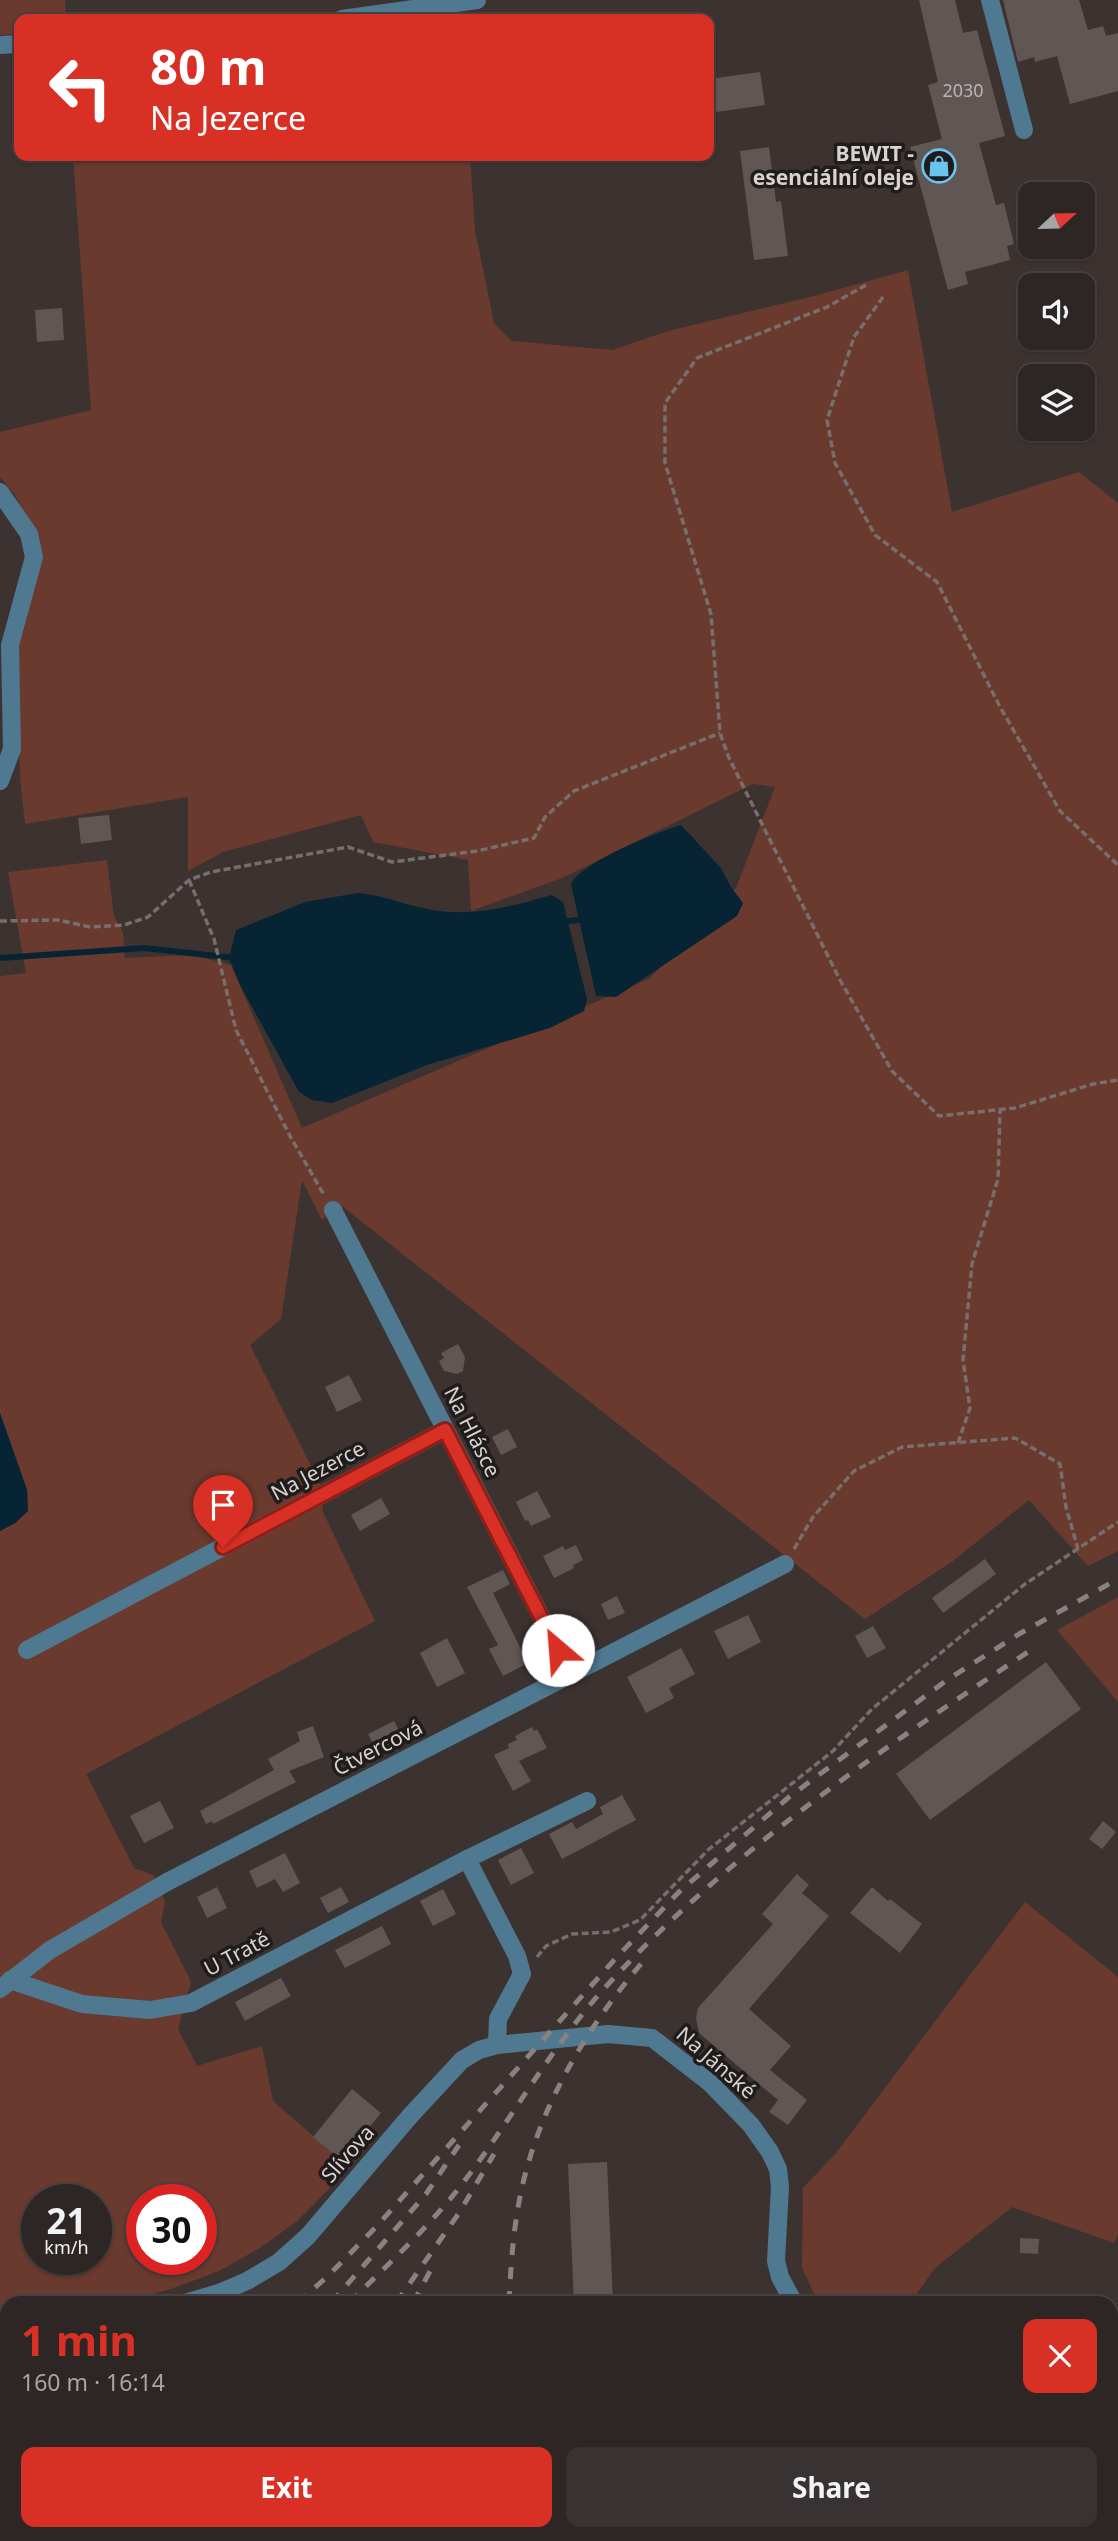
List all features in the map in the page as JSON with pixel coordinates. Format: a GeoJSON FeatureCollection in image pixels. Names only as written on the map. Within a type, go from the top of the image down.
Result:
{"type":"FeatureCollection","features":[{"type":"Feature","properties":{"kind":"street"},"geometry":{"type":"LineString","coordinates":[[378,14],[477,0]]}},
{"type":"Feature","properties":{"kind":"street"},"geometry":{"type":"LineString","coordinates":[[989,0],[1024,130]]}},
{"type":"Feature","properties":{"kind":"street"},"geometry":{"type":"LineString","coordinates":[[0,492],[29,534],[34,556],[10,645],[12,749],[0,781]]}},
{"type":"Feature","properties":{"kind":"street","name":"Na Hlásce"},"geometry":{"type":"LineString","coordinates":[[333,1210],[570,1675]]}},
{"type":"Feature","properties":{"kind":"street","name":"Na Jezerce"},"geometry":{"type":"LineString","coordinates":[[27,1650],[445,1430]]}},
{"type":"Feature","properties":{"kind":"street","name":"Čtvercová"},"geometry":{"type":"LineString","coordinates":[[5,1985],[50,1950],[167,1882],[785,1564]]}},
{"type":"Feature","properties":{"kind":"street","name":"U Tratě"},"geometry":{"type":"LineString","coordinates":[[5,1985],[82,2004],[150,2010],[191,2004],[467,1859],[587,1801]]}},
{"type":"Feature","properties":{"kind":"street"},"geometry":{"type":"LineString","coordinates":[[467,1859],[517,1956],[522,1974],[498,2019],[497,2045]]}},
{"type":"Feature","properties":{"kind":"street","name":"Na Jánské"},"geometry":{"type":"LineString","coordinates":[[544,2039],[608,2034],[652,2038],[710,2083],[751,2124],[778,2169],[780,2187],[776,2261],[780,2277],[790,2296]]}},
{"type":"Feature","properties":{"kind":"street","name":"Slívova"},"geometry":{"type":"LineString","coordinates":[[209,2296],[247,2281],[279,2262],[308,2236],[410,2116],[462,2060],[479,2050],[497,2045],[544,2039]]}},
{"type":"Feature","properties":{"kind":"path"},"geometry":{"type":"LineString","coordinates":[[866,285],[827,307],[697,358],[665,403],[665,463],[711,614],[720,733],[729,758],[840,981],[892,1071],[939,1116],[1016,1108],[1093,1084],[1118,1080]]}},
{"type":"Feature","properties":{"kind":"path"},"geometry":{"type":"LineString","coordinates":[[883,297],[854,337],[827,420],[835,463],[875,535],[937,582],[999,705],[1059,811],[1118,865]]}},
{"type":"Feature","properties":{"kind":"path"},"geometry":{"type":"LineString","coordinates":[[0,922],[58,920],[90,927],[124,925],[148,917],[189,880],[211,872],[348,847],[392,862],[477,851],[534,838],[545,817],[574,791],[720,733]]}},
{"type":"Feature","properties":{"kind":"path"},"geometry":{"type":"LineString","coordinates":[[189,880],[214,939],[236,1030],[290,1136],[333,1210]]}},
{"type":"Feature","properties":{"kind":"path"},"geometry":{"type":"LineString","coordinates":[[958,1443],[970,1408],[963,1360],[972,1264],[998,1179],[1000,1110]]}},
{"type":"Feature","properties":{"kind":"path"},"geometry":{"type":"LineString","coordinates":[[785,1564],[813,1517],[854,1471],[902,1447],[1015,1438],[1060,1464],[1066,1507],[1078,1549]]}},
{"type":"Feature","properties":{"kind":"path"},"geometry":{"type":"LineString","coordinates":[[522,1974],[546,1946],[572,1934],[611,1932],[640,1920],[708,1850],[834,1751],[872,1709],[1025,1584],[1118,1522]]}},
{"type":"Feature","properties":{"kind":"shaded area"},"geometry":{"type":"Polygon","coordinates":[[[0,0],[65,0],[66,14],[14,14],[14,34],[0,35],[0,0]]]}},
{"type":"Feature","properties":{"kind":"shaded area"},"geometry":{"type":"Polygon","coordinates":[[[73,161],[470,161],[475,230],[494,323],[512,341],[612,350],[668,331],[908,270],[952,512],[1079,472],[1118,503],[1118,1551],[1088,1566],[1029,1500],[953,1561],[865,1619],[343,1207],[333,1210],[322,1220],[302,1180],[281,1319],[250,1345],[320,1484],[323,1512],[375,1621],[86,1774],[134,1868],[153,1875],[165,1901],[161,1922],[191,1982],[178,2029],[197,2066],[262,2046],[273,2101],[350,2168],[296,2222],[260,2248],[217,2272],[217,2184],[126,2184],[126,2275],[208,2275],[146,2296],[0,2296],[0,1531],[15,1523],[28,1511],[27,1490],[0,1413],[0,976],[26,973],[8,872],[107,860],[114,916],[123,933],[125,958],[193,955],[231,965],[302,1128],[649,979],[736,888],[775,787],[753,784],[562,878],[471,911],[468,860],[373,842],[361,815],[223,852],[188,871],[188,797],[25,824],[20,777],[15,650],[30,600],[41,548],[15,495],[0,477],[0,432],[91,410],[73,161]]]}},
{"type":"Feature","properties":{"kind":"shaded area"},"geometry":{"type":"Polygon","coordinates":[[[1118,1597],[1118,1702],[1057,1630],[1118,1597]]]}},
{"type":"Feature","properties":{"kind":"shaded area"},"geometry":{"type":"Polygon","coordinates":[[[1025,1902],[1118,1977],[1118,2235],[1114,2243],[1012,2207],[935,2268],[915,2296],[815,2296],[802,2267],[803,2188],[836,2153],[1025,1902]]]}},
{"type":"Feature","properties":{"kind":"water"},"geometry":{"type":"Polygon","coordinates":[[[681,825],[721,868],[743,903],[737,916],[616,997],[596,996],[571,884],[577,876],[603,858],[681,825]]]}},
{"type":"Feature","properties":{"kind":"water"},"geometry":{"type":"Polygon","coordinates":[[[358,893],[448,912],[478,911],[552,895],[563,902],[587,999],[584,1011],[550,1028],[427,1065],[332,1103],[312,1100],[299,1092],[240,985],[229,958],[236,930],[305,902],[358,893]]]}},
{"type":"Feature","properties":{"kind":"water"},"geometry":{"type":"Polygon","coordinates":[[[0,1413],[27,1490],[28,1511],[15,1523],[0,1531],[0,1413]]]}},
{"type":"Feature","properties":{"kind":"building"},"geometry":{"type":"Polygon","coordinates":[[[919,0],[955,0],[963,33],[977,30],[1005,136],[979,143],[996,205],[1004,203],[1014,244],[1007,246],[1010,260],[965,272],[968,284],[948,290],[910,147],[942,139],[928,85],[938,82],[919,0]]]}},
{"type":"Feature","properties":{"kind":"building"},"geometry":{"type":"Polygon","coordinates":[[[1003,0],[1079,0],[1088,30],[1103,26],[1106,36],[1118,33],[1118,91],[1070,104],[1057,56],[1035,62],[1034,57],[1018,62],[1003,0]]]}},
{"type":"Feature","properties":{"kind":"building"},"geometry":{"type":"Polygon","coordinates":[[[760,72],[765,105],[714,112],[714,78],[760,72]]]}},
{"type":"Feature","properties":{"kind":"building"},"geometry":{"type":"Polygon","coordinates":[[[769,147],[776,202],[781,201],[788,256],[754,260],[740,151],[769,147]]]}},
{"type":"Feature","properties":{"kind":"building"},"geometry":{"type":"Polygon","coordinates":[[[62,308],[64,340],[37,342],[35,310],[62,308]]]}},
{"type":"Feature","properties":{"kind":"building"},"geometry":{"type":"Polygon","coordinates":[[[109,815],[112,840],[81,844],[78,818],[109,815]]]}},
{"type":"Feature","properties":{"kind":"building"},"geometry":{"type":"Polygon","coordinates":[[[458,1344],[465,1357],[463,1371],[457,1374],[444,1371],[439,1361],[444,1358],[441,1353],[458,1344]]]}},
{"type":"Feature","properties":{"kind":"building"},"geometry":{"type":"Polygon","coordinates":[[[349,1375],[362,1400],[337,1412],[325,1387],[349,1375]]]}},
{"type":"Feature","properties":{"kind":"building"},"geometry":{"type":"Polygon","coordinates":[[[508,1429],[517,1447],[501,1455],[492,1437],[508,1429]]]}},
{"type":"Feature","properties":{"kind":"building"},"geometry":{"type":"Polygon","coordinates":[[[537,1491],[551,1517],[531,1526],[528,1520],[525,1521],[516,1502],[537,1491]]]}},
{"type":"Feature","properties":{"kind":"building"},"geometry":{"type":"Polygon","coordinates":[[[381,1498],[390,1514],[360,1531],[351,1515],[381,1498]]]}},
{"type":"Feature","properties":{"kind":"building"},"geometry":{"type":"Polygon","coordinates":[[[576,1545],[583,1560],[554,1578],[543,1556],[563,1546],[565,1550],[576,1545]]]}},
{"type":"Feature","properties":{"kind":"building"},"geometry":{"type":"Polygon","coordinates":[[[985,1559],[996,1574],[943,1613],[932,1598],[985,1559]]]}},
{"type":"Feature","properties":{"kind":"building"},"geometry":{"type":"Polygon","coordinates":[[[503,1570],[510,1584],[493,1593],[528,1663],[503,1676],[489,1649],[498,1645],[467,1587],[503,1570]]]}},
{"type":"Feature","properties":{"kind":"building"},"geometry":{"type":"Polygon","coordinates":[[[617,1596],[625,1613],[608,1620],[601,1604],[617,1596]]]}},
{"type":"Feature","properties":{"kind":"building"},"geometry":{"type":"Polygon","coordinates":[[[748,1615],[761,1642],[728,1659],[714,1631],[748,1615]]]}},
{"type":"Feature","properties":{"kind":"building"},"geometry":{"type":"Polygon","coordinates":[[[873,1626],[886,1648],[867,1658],[855,1636],[873,1626]]]}},
{"type":"Feature","properties":{"kind":"building"},"geometry":{"type":"Polygon","coordinates":[[[447,1638],[465,1673],[437,1687],[420,1653],[447,1638]]]}},
{"type":"Feature","properties":{"kind":"building"},"geometry":{"type":"Polygon","coordinates":[[[681,1648],[695,1674],[669,1688],[674,1698],[646,1713],[627,1677],[681,1648]]]}},
{"type":"Feature","properties":{"kind":"building"},"geometry":{"type":"Polygon","coordinates":[[[1046,1662],[1081,1709],[930,1820],[896,1774],[1046,1662]]]}},
{"type":"Feature","properties":{"kind":"building"},"geometry":{"type":"Polygon","coordinates":[[[394,1721],[403,1738],[390,1744],[392,1748],[379,1755],[368,1734],[394,1721]]]}},
{"type":"Feature","properties":{"kind":"building"},"geometry":{"type":"Polygon","coordinates":[[[313,1726],[324,1757],[289,1771],[296,1782],[213,1824],[212,1821],[206,1824],[200,1811],[274,1770],[268,1759],[300,1741],[297,1732],[313,1726]]]}},
{"type":"Feature","properties":{"kind":"building"},"geometry":{"type":"Polygon","coordinates":[[[532,1727],[534,1731],[537,1729],[547,1748],[519,1761],[531,1781],[513,1791],[494,1755],[509,1748],[508,1744],[517,1740],[515,1736],[532,1727]]]}},
{"type":"Feature","properties":{"kind":"building"},"geometry":{"type":"Polygon","coordinates":[[[622,1795],[636,1820],[562,1859],[549,1834],[572,1822],[576,1829],[603,1814],[600,1807],[622,1795]]]}},
{"type":"Feature","properties":{"kind":"building"},"geometry":{"type":"Polygon","coordinates":[[[160,1801],[174,1828],[144,1843],[130,1816],[160,1801]]]}},
{"type":"Feature","properties":{"kind":"building"},"geometry":{"type":"Polygon","coordinates":[[[1103,1821],[1116,1832],[1102,1849],[1089,1839],[1103,1821]]]}},
{"type":"Feature","properties":{"kind":"building"},"geometry":{"type":"Polygon","coordinates":[[[521,1848],[534,1873],[511,1885],[498,1860],[521,1848]]]}},
{"type":"Feature","properties":{"kind":"building"},"geometry":{"type":"Polygon","coordinates":[[[285,1853],[300,1883],[283,1892],[275,1879],[257,1888],[249,1871],[285,1853]]]}},
{"type":"Feature","properties":{"kind":"building"},"geometry":{"type":"Polygon","coordinates":[[[797,1874],[809,1885],[802,1893],[829,1916],[749,2009],[791,2046],[770,2070],[807,2100],[788,2125],[769,2112],[778,2100],[699,2033],[696,2018],[698,2008],[773,1924],[762,1914],[797,1874]]]}},
{"type":"Feature","properties":{"kind":"building"},"geometry":{"type":"Polygon","coordinates":[[[217,1887],[227,1908],[207,1918],[197,1897],[217,1887]]]}},
{"type":"Feature","properties":{"kind":"building"},"geometry":{"type":"Polygon","coordinates":[[[341,1887],[349,1902],[328,1913],[320,1898],[341,1887]]]}},
{"type":"Feature","properties":{"kind":"building"},"geometry":{"type":"Polygon","coordinates":[[[872,1887],[922,1924],[900,1953],[850,1913],[872,1887]]]}},
{"type":"Feature","properties":{"kind":"building"},"geometry":{"type":"Polygon","coordinates":[[[443,1889],[456,1914],[433,1926],[420,1901],[443,1889]]]}},
{"type":"Feature","properties":{"kind":"building"},"geometry":{"type":"Polygon","coordinates":[[[382,1926],[391,1944],[345,1968],[335,1950],[382,1926]]]}},
{"type":"Feature","properties":{"kind":"building"},"geometry":{"type":"Polygon","coordinates":[[[281,1978],[291,1996],[245,2021],[235,2002],[281,1978]]]}},
{"type":"Feature","properties":{"kind":"building"},"geometry":{"type":"Polygon","coordinates":[[[352,2089],[381,2113],[342,2161],[313,2137],[352,2089]]]}},
{"type":"Feature","properties":{"kind":"building"},"geometry":{"type":"Polygon","coordinates":[[[607,2162],[613,2296],[574,2296],[568,2164],[607,2162]]]}},
{"type":"Feature","properties":{"kind":"building"},"geometry":{"type":"Polygon","coordinates":[[[1020,2238],[1039,2239],[1038,2254],[1020,2253],[1020,2238]]]}},
{"type":"Feature","properties":{"kind":"waterway"},"geometry":{"type":"LineString","coordinates":[[559,922],[578,920]]}},
{"type":"Feature","properties":{"kind":"waterway"},"geometry":{"type":"LineString","coordinates":[[0,958],[144,948],[235,958]]}},
{"type":"Feature","properties":{"kind":"railway"},"geometry":{"type":"LineString","coordinates":[[305,2296],[376,2227],[615,1959],[678,1893],[789,1797],[947,1680],[1019,1634],[1118,1579]]}},
{"type":"Feature","properties":{"kind":"railway"},"geometry":{"type":"LineString","coordinates":[[356,2296],[406,2247],[459,2188],[591,2003],[661,1931],[710,1885],[815,1800],[1037,1646]]}},
{"type":"Feature","properties":{"kind":"railway"},"geometry":{"type":"LineString","coordinates":[[509,2296],[518,2207],[525,2175],[545,2115],[590,2032],[647,1957]]}},
{"type":"Feature","properties":{"kind":"railway"},"geometry":{"type":"LineString","coordinates":[[337,2296],[426,2194],[459,2145]]}},
{"type":"Feature","properties":{"kind":"railway"},"geometry":{"type":"LineString","coordinates":[[401,2296],[459,2213],[494,2154]]}},
{"type":"Feature","properties":{"kind":"railway"},"geometry":{"type":"LineString","coordinates":[[417,2296],[435,2262]]}},
{"type":"Feature","properties":{"kind":"place","name":"BEWIT - esenciální oleje"},"geometry":{"type":"Point","coordinates":[939,166]}},
{"type":"Feature","properties":{"kind":"route"},"geometry":{"type":"LineString","coordinates":[[223,1547],[445,1430],[558,1650]]}}]}
